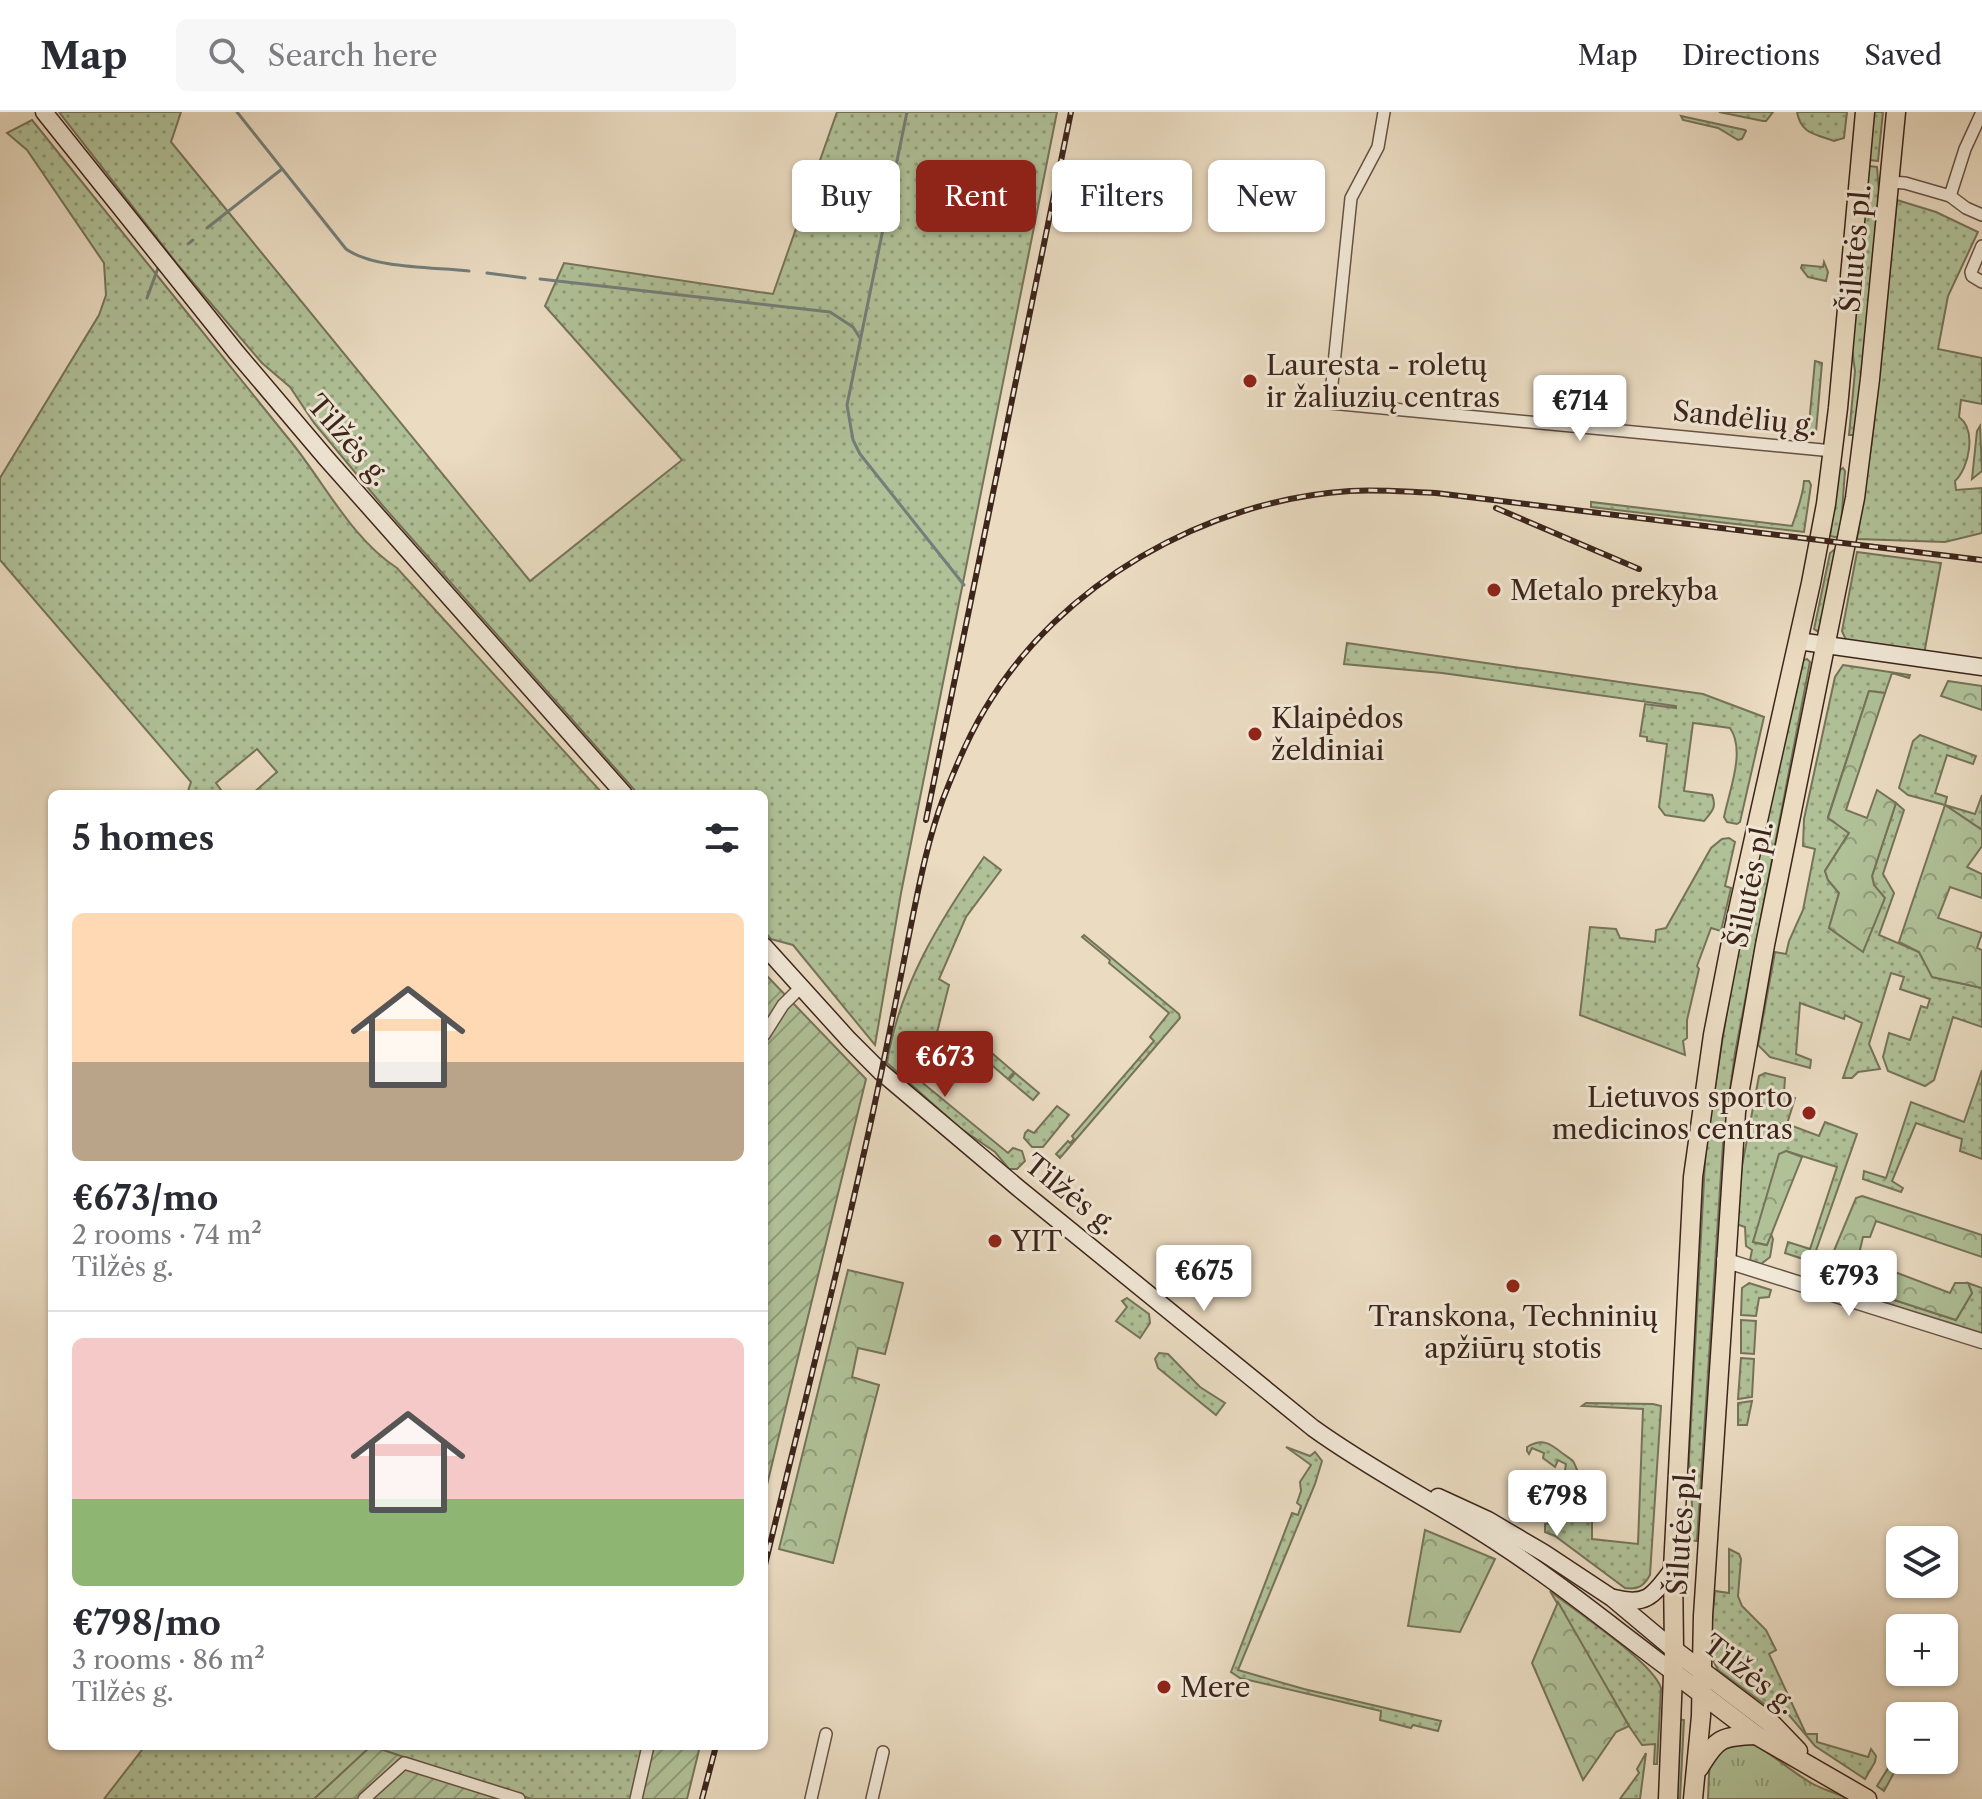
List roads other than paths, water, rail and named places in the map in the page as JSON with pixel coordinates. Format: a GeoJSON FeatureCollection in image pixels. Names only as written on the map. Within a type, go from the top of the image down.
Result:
{"type":"FeatureCollection","features":[{"type":"Feature","properties":{"kind":"main road","name":"Tilžės g."},"geometry":{"type":"LineString","coordinates":[[44,112],[236,352],[326,458],[620,790]]}},
{"type":"Feature","properties":{"kind":"main road","name":"Šilutės pl."},"geometry":{"type":"LineString","coordinates":[[1668,1799],[1674,1650],[1673,1569],[1695,1161],[1713,1035],[1732,937],[1820,540],[1833,451],[1865,112]]}},
{"type":"Feature","properties":{"kind":"main road","name":"Šilutės pl."},"geometry":{"type":"LineString","coordinates":[[1693,1799],[1703,1672],[1703,1616],[1724,1260],[1736,1112],[1765,945],[1848,543],[1861,455],[1896,112]]}},
{"type":"Feature","properties":{"kind":"main road"},"geometry":{"type":"LineString","coordinates":[[1833,451],[1861,455]]}},
{"type":"Feature","properties":{"kind":"main road"},"geometry":{"type":"LineString","coordinates":[[1798,641],[1982,667]]}},
{"type":"Feature","properties":{"kind":"main road","name":"Tilžės g."},"geometry":{"type":"LineString","coordinates":[[768,950],[876,1067],[1017,1187],[1313,1428],[1347,1453],[1541,1572],[1756,1735],[1867,1799]]}},
{"type":"Feature","properties":{"kind":"main road","name":"Tilžės g."},"geometry":{"type":"LineString","coordinates":[[1405,1486],[1451,1501],[1488,1520],[1612,1598],[1674,1650],[1773,1725],[1811,1764]]}},
{"type":"Feature","properties":{"kind":"main road"},"geometry":{"type":"LineString","coordinates":[[1612,1598],[1633,1603],[1654,1594],[1673,1569]]}},
{"type":"Feature","properties":{"kind":"main road"},"geometry":{"type":"LineString","coordinates":[[1695,1774],[1719,1740],[1730,1736],[1756,1735]]}},
{"type":"Feature","properties":{"kind":"street","name":"Sandėlių g."},"geometry":{"type":"LineString","coordinates":[[1384,112],[1378,147],[1351,198],[1330,403],[1833,451]]}},
{"type":"Feature","properties":{"kind":"street"},"geometry":{"type":"LineString","coordinates":[[1950,196],[1965,149],[1982,112]]}},
{"type":"Feature","properties":{"kind":"street"},"geometry":{"type":"LineString","coordinates":[[1889,182],[1905,183],[1950,196],[1982,215]]}},
{"type":"Feature","properties":{"kind":"street"},"geometry":{"type":"LineString","coordinates":[[1982,246],[1971,272],[1982,282]]}},
{"type":"Feature","properties":{"kind":"street"},"geometry":{"type":"LineString","coordinates":[[768,1029],[783,1005],[801,987]]}},
{"type":"Feature","properties":{"kind":"street"},"geometry":{"type":"LineString","coordinates":[[1724,1260],[1982,1341]]}},
{"type":"Feature","properties":{"kind":"street"},"geometry":{"type":"LineString","coordinates":[[811,1799],[826,1734]]}},
{"type":"Feature","properties":{"kind":"street"},"geometry":{"type":"LineString","coordinates":[[636,1799],[647,1750]]}},
{"type":"Feature","properties":{"kind":"street"},"geometry":{"type":"LineString","coordinates":[[872,1799],[883,1752]]}},
{"type":"Feature","properties":{"kind":"street"},"geometry":{"type":"LineString","coordinates":[[364,1799],[404,1763],[519,1799]]}},
{"type":"Feature","properties":{"kind":"waterway"},"geometry":{"type":"LineString","coordinates":[[237,112],[346,249],[358,256],[388,264],[469,271]]}},
{"type":"Feature","properties":{"kind":"waterway"},"geometry":{"type":"LineString","coordinates":[[907,112],[847,405],[853,440],[860,454],[964,585]]}},
{"type":"Feature","properties":{"kind":"waterway"},"geometry":{"type":"LineString","coordinates":[[207,228],[282,169]]}},
{"type":"Feature","properties":{"kind":"waterway"},"geometry":{"type":"LineString","coordinates":[[188,244],[193,240]]}},
{"type":"Feature","properties":{"kind":"waterway"},"geometry":{"type":"LineString","coordinates":[[147,298],[158,268]]}},
{"type":"Feature","properties":{"kind":"waterway"},"geometry":{"type":"LineString","coordinates":[[487,273],[525,278]]}},
{"type":"Feature","properties":{"kind":"waterway"},"geometry":{"type":"LineString","coordinates":[[540,279],[830,312],[853,327],[860,338]]}},
{"type":"Feature","properties":{"kind":"railway"},"geometry":{"type":"LineString","coordinates":[[926,820],[1071,112]]}},
{"type":"Feature","properties":{"kind":"railway"},"geometry":{"type":"LineString","coordinates":[[768,1552],[847,1226],[920,881],[937,815],[973,731],[1016,664],[1053,623],[1095,587],[1141,556],[1191,531],[1243,511],[1296,498],[1361,490],[1436,493],[1982,560]]}},
{"type":"Feature","properties":{"kind":"railway"},"geometry":{"type":"LineString","coordinates":[[1496,508],[1639,569]]}},
{"type":"Feature","properties":{"kind":"railway"},"geometry":{"type":"LineString","coordinates":[[702,1799],[715,1750]]}},
{"type":"Feature","properties":{"kind":"place","name":"Lauresta - roletų ir žaliuzių centras"},"geometry":{"type":"Point","coordinates":[1250,381]}},
{"type":"Feature","properties":{"kind":"place","name":"Metalo prekyba"},"geometry":{"type":"Point","coordinates":[1494,590]}},
{"type":"Feature","properties":{"kind":"place","name":"Klaipėdos želdiniai"},"geometry":{"type":"Point","coordinates":[1255,734]}},
{"type":"Feature","properties":{"kind":"place","name":"Lietuvos sporto medicinos centras"},"geometry":{"type":"Point","coordinates":[1809,1113]}},
{"type":"Feature","properties":{"kind":"place","name":"YIT"},"geometry":{"type":"Point","coordinates":[995,1241]}},
{"type":"Feature","properties":{"kind":"place","name":"Transkona, Techninių apžiūrų stotis"},"geometry":{"type":"Point","coordinates":[1513,1286]}},
{"type":"Feature","properties":{"kind":"place","name":"Mere"},"geometry":{"type":"Point","coordinates":[1164,1687]}}]}
